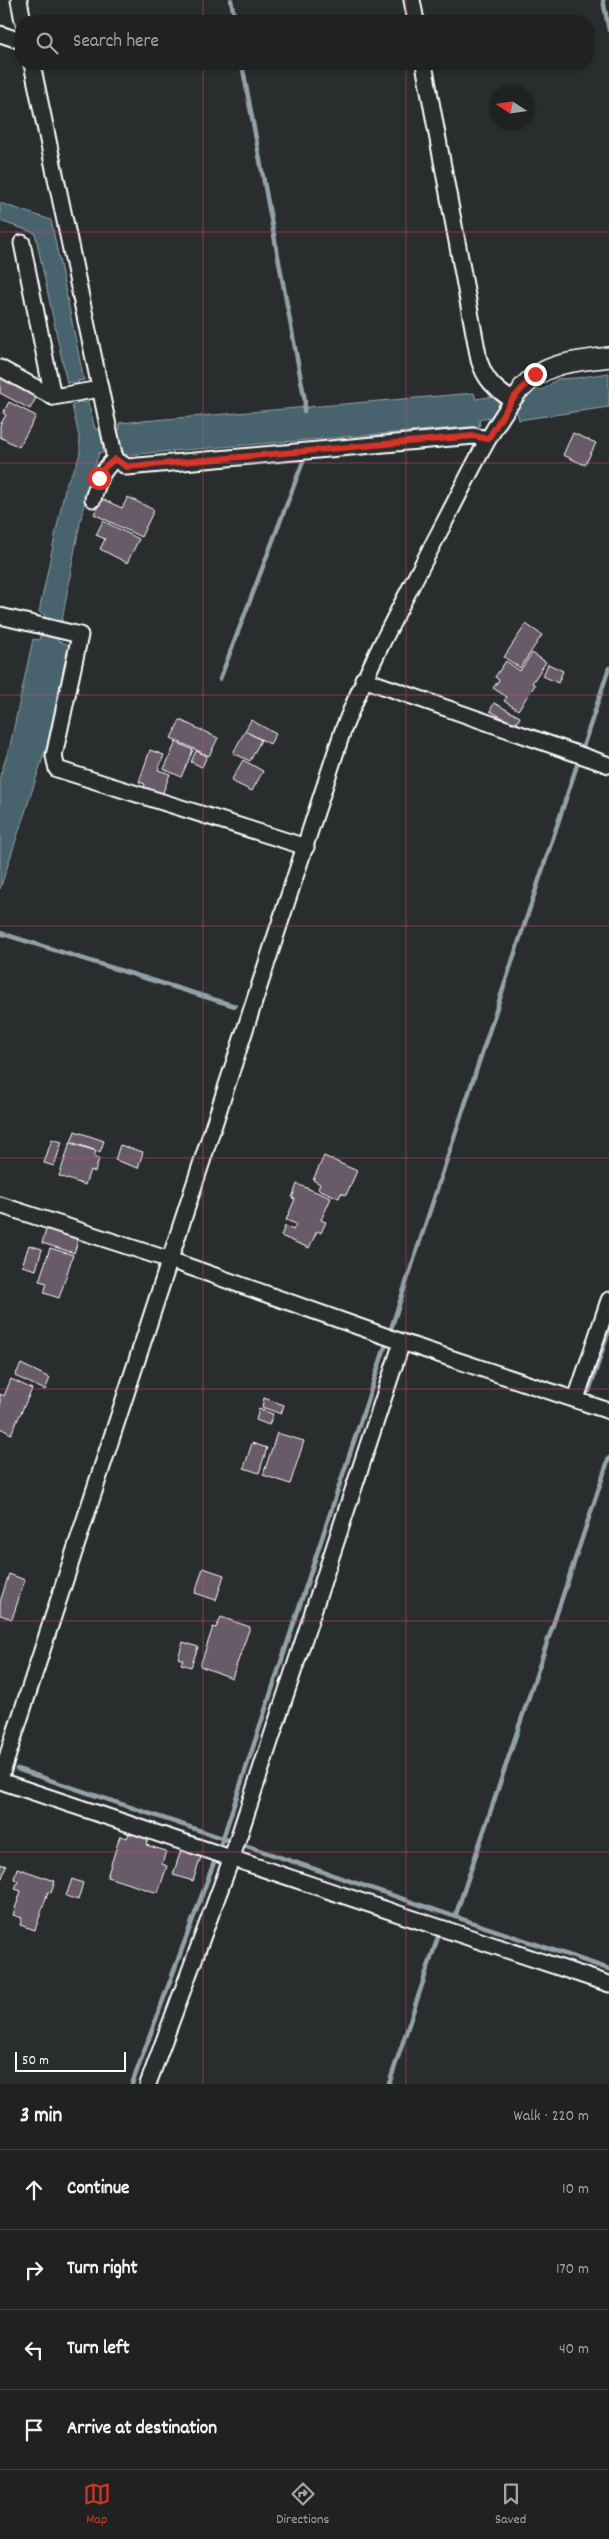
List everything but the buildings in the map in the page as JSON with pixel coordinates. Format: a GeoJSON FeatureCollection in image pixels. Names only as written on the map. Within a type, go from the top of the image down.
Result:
{"type":"FeatureCollection","features":[{"type":"Feature","properties":{"kind":"street"},"geometry":{"type":"LineString","coordinates":[[19,0],[22,15]]}},
{"type":"Feature","properties":{"kind":"street"},"geometry":{"type":"LineString","coordinates":[[412,0],[415,15]]}},
{"type":"Feature","properties":{"kind":"street"},"geometry":{"type":"LineString","coordinates":[[0,34],[15,39]]}},
{"type":"Feature","properties":{"kind":"street"},"geometry":{"type":"LineString","coordinates":[[33,70],[93,390],[108,421],[115,456],[127,467],[474,436],[488,439]]}},
{"type":"Feature","properties":{"kind":"street"},"geometry":{"type":"LineString","coordinates":[[425,70],[483,375],[494,389],[518,394]]}},
{"type":"Feature","properties":{"kind":"street"},"geometry":{"type":"LineString","coordinates":[[22,243],[60,396]]}},
{"type":"Feature","properties":{"kind":"street"},"geometry":{"type":"LineString","coordinates":[[609,357],[551,366],[535,374],[518,394],[488,439],[363,680],[343,730],[0,1780],[609,1984]]}},
{"type":"Feature","properties":{"kind":"street"},"geometry":{"type":"LineString","coordinates":[[0,368],[60,396],[93,390]]}},
{"type":"Feature","properties":{"kind":"street"},"geometry":{"type":"LineString","coordinates":[[93,499],[102,473],[115,456]]}},
{"type":"Feature","properties":{"kind":"street"},"geometry":{"type":"LineString","coordinates":[[0,616],[80,635],[54,756],[56,769],[306,847]]}},
{"type":"Feature","properties":{"kind":"street"},"geometry":{"type":"LineString","coordinates":[[363,680],[609,765]]}},
{"type":"Feature","properties":{"kind":"street"},"geometry":{"type":"LineString","coordinates":[[0,1205],[170,1260],[392,1338],[609,1411]]}},
{"type":"Feature","properties":{"kind":"street"},"geometry":{"type":"LineString","coordinates":[[576,1399],[609,1300]]}},
{"type":"Feature","properties":{"kind":"street"},"geometry":{"type":"LineString","coordinates":[[148,2084],[392,1338]]}},
{"type":"Feature","properties":{"kind":"water"},"geometry":{"type":"Polygon","coordinates":[[[0,203],[51,220],[84,380],[78,381],[82,403],[88,402],[95,429],[120,429],[119,423],[474,393],[476,399],[544,389],[557,379],[609,373],[609,407],[519,420],[517,413],[479,419],[480,426],[124,455],[123,450],[99,453],[80,522],[58,641],[69,645],[47,745],[0,889],[0,776],[10,746],[33,639],[39,640],[45,615],[39,612],[66,484],[78,460],[80,446],[72,405],[78,403],[73,382],[67,383],[35,233],[0,221],[0,203]]]}},
{"type":"Feature","properties":{"kind":"waterway"},"geometry":{"type":"LineString","coordinates":[[231,0],[234,15]]}},
{"type":"Feature","properties":{"kind":"waterway"},"geometry":{"type":"LineString","coordinates":[[603,0],[609,30]]}},
{"type":"Feature","properties":{"kind":"waterway"},"geometry":{"type":"LineString","coordinates":[[243,70],[305,401],[304,411]]}},
{"type":"Feature","properties":{"kind":"waterway"},"geometry":{"type":"LineString","coordinates":[[220,679],[304,459]]}},
{"type":"Feature","properties":{"kind":"waterway"},"geometry":{"type":"LineString","coordinates":[[132,2084],[223,1838],[609,668]]}},
{"type":"Feature","properties":{"kind":"waterway"},"geometry":{"type":"LineString","coordinates":[[0,933],[235,1006]]}},
{"type":"Feature","properties":{"kind":"waterway"},"geometry":{"type":"LineString","coordinates":[[589,1391],[609,1330]]}},
{"type":"Feature","properties":{"kind":"waterway"},"geometry":{"type":"LineString","coordinates":[[455,1917],[609,1458]]}},
{"type":"Feature","properties":{"kind":"waterway"},"geometry":{"type":"LineString","coordinates":[[17,1769],[231,1841]]}},
{"type":"Feature","properties":{"kind":"waterway"},"geometry":{"type":"LineString","coordinates":[[247,1846],[609,1969]]}},
{"type":"Feature","properties":{"kind":"waterway"},"geometry":{"type":"LineString","coordinates":[[389,2084],[438,1937]]}},
{"type":"Feature","properties":{"kind":"route"},"geometry":{"type":"LineString","coordinates":[[99,478],[104,468],[115,459],[127,467],[474,436],[488,439],[512,400],[535,374]]}}]}
